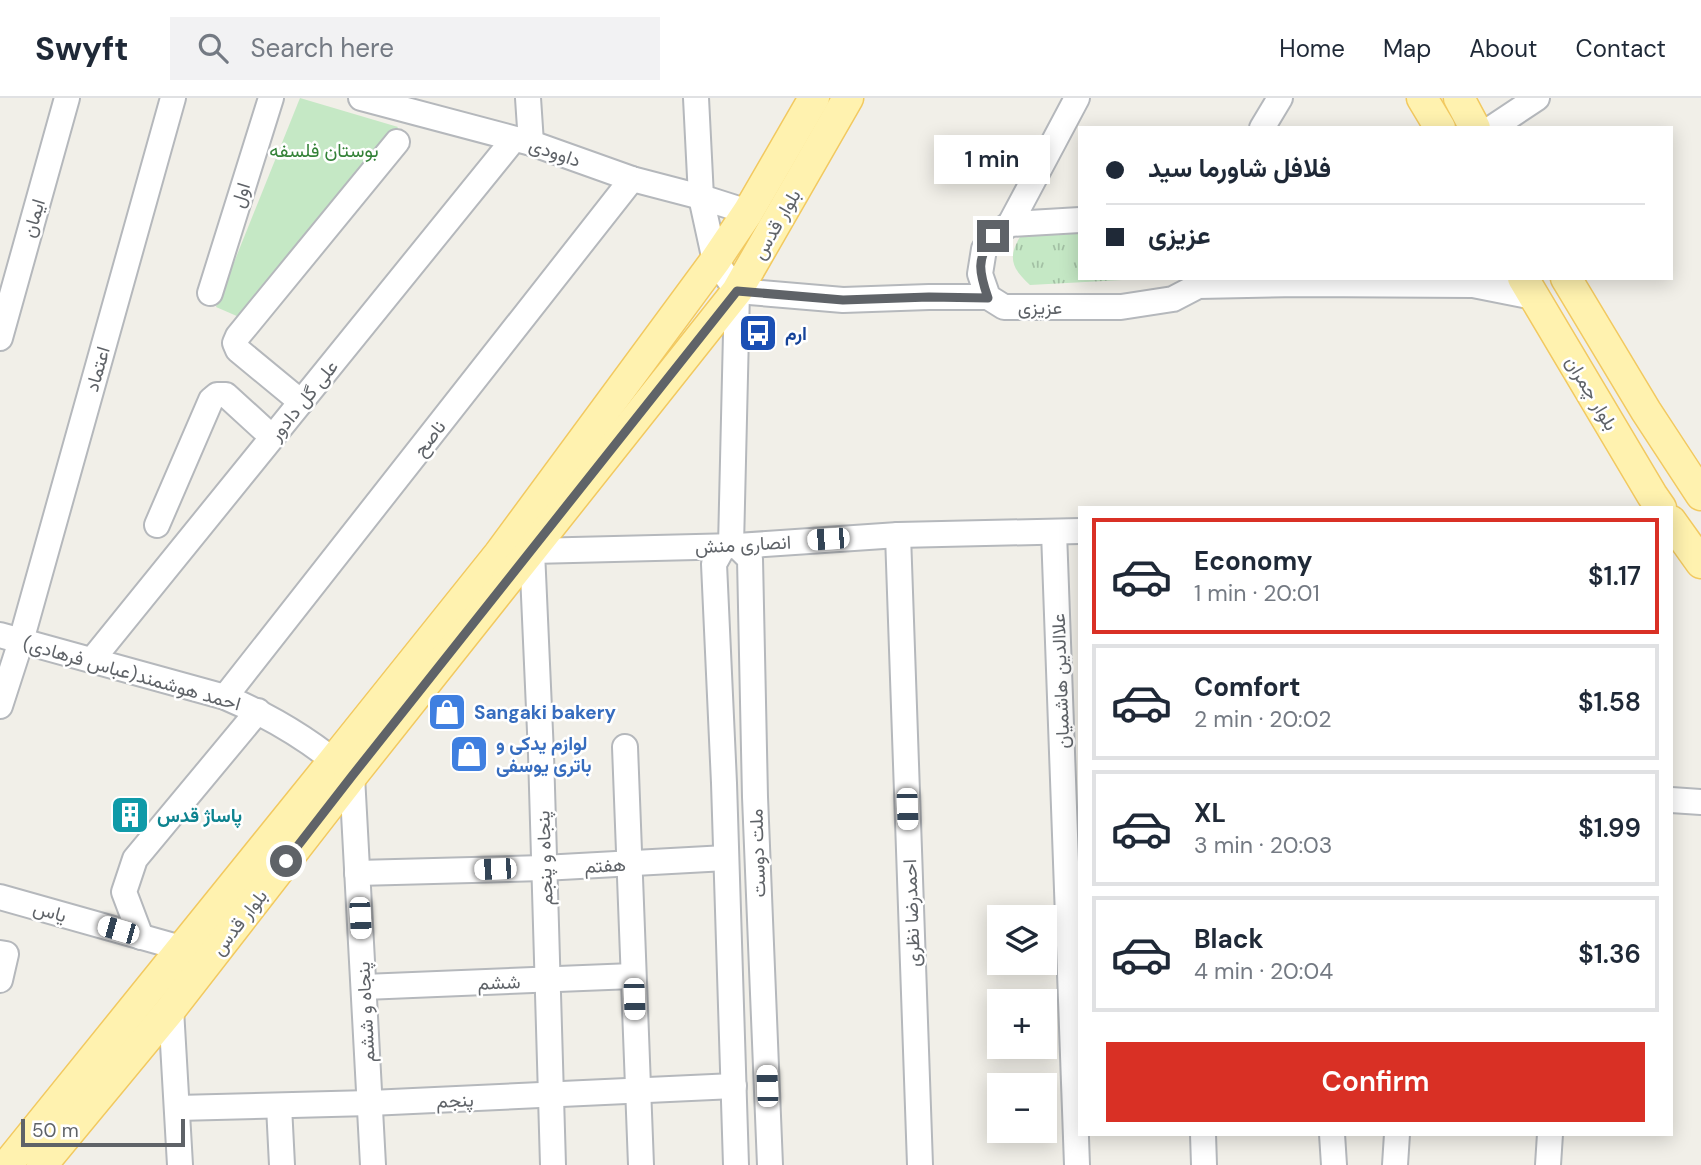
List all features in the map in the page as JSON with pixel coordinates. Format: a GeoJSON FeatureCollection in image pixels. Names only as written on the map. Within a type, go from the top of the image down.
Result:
{"type":"FeatureCollection","features":[{"type":"Feature","properties":{"kind":"main road","name":"بلوار قدس"},"geometry":{"type":"LineString","coordinates":[[42,1165],[171,1009],[343,768],[715,261],[748,212],[814,98]]}},
{"type":"Feature","properties":{"kind":"main road","name":"بلوار قدس"},"geometry":{"type":"LineString","coordinates":[[6,1165],[181,948],[343,768],[532,551],[737,291],[848,98]]}},
{"type":"Feature","properties":{"kind":"main road"},"geometry":{"type":"LineString","coordinates":[[1422,98],[1439,126]]}},
{"type":"Feature","properties":{"kind":"main road"},"geometry":{"type":"LineString","coordinates":[[1459,98],[1474,126]]}},
{"type":"Feature","properties":{"kind":"main road","name":"بلوار چمران"},"geometry":{"type":"LineString","coordinates":[[1567,280],[1646,411],[1701,495]]}},
{"type":"Feature","properties":{"kind":"main road","name":"بلوار چمران"},"geometry":{"type":"LineString","coordinates":[[1529,288],[1660,506]]}},
{"type":"Feature","properties":{"kind":"main road"},"geometry":{"type":"LineString","coordinates":[[1673,524],[1701,563]]}},
{"type":"Feature","properties":{"kind":"street","name":"ایمان"},"geometry":{"type":"LineString","coordinates":[[0,338],[67,98]]}},
{"type":"Feature","properties":{"kind":"street","name":"اعتماد"},"geometry":{"type":"LineString","coordinates":[[10,638],[173,98]]}},
{"type":"Feature","properties":{"kind":"street","name":"اول"},"geometry":{"type":"LineString","coordinates":[[210,293],[271,98]]}},
{"type":"Feature","properties":{"kind":"street"},"geometry":{"type":"LineString","coordinates":[[522,141],[528,98]]}},
{"type":"Feature","properties":{"kind":"street"},"geometry":{"type":"LineString","coordinates":[[696,98],[701,197],[715,261],[737,291],[731,546]]}},
{"type":"Feature","properties":{"kind":"street"},"geometry":{"type":"LineString","coordinates":[[988,298],[980,274],[984,249],[993,236],[1010,224],[1077,98]]}},
{"type":"Feature","properties":{"kind":"street"},"geometry":{"type":"LineString","coordinates":[[1263,126],[1280,98]]}},
{"type":"Feature","properties":{"kind":"street"},"geometry":{"type":"LineString","coordinates":[[1495,126],[1537,98]]}},
{"type":"Feature","properties":{"kind":"street","name":"داوودی"},"geometry":{"type":"LineString","coordinates":[[369,99],[522,141],[632,179],[748,212]]}},
{"type":"Feature","properties":{"kind":"street","name":"علی گل دادور"},"geometry":{"type":"LineString","coordinates":[[92,660],[272,437],[522,141]]}},
{"type":"Feature","properties":{"kind":"street"},"geometry":{"type":"LineString","coordinates":[[301,402],[238,350],[235,343],[397,142]]}},
{"type":"Feature","properties":{"kind":"street","name":"ناصح"},"geometry":{"type":"LineString","coordinates":[[225,697],[632,179]]}},
{"type":"Feature","properties":{"kind":"street"},"geometry":{"type":"LineString","coordinates":[[1010,224],[1078,220]]}},
{"type":"Feature","properties":{"kind":"street"},"geometry":{"type":"LineString","coordinates":[[1199,282],[1382,282],[1529,288]]}},
{"type":"Feature","properties":{"kind":"street","name":"عزیزی"},"geometry":{"type":"LineString","coordinates":[[737,291],[843,300],[988,298],[1004,307],[1121,307],[1173,299],[1199,282]]}},
{"type":"Feature","properties":{"kind":"street"},"geometry":{"type":"LineString","coordinates":[[157,525],[211,400],[217,395],[226,395],[272,437]]}},
{"type":"Feature","properties":{"kind":"street","name":"انصاری منش"},"geometry":{"type":"LineString","coordinates":[[532,551],[731,546],[898,536],[1078,531]]}},
{"type":"Feature","properties":{"kind":"street","name":"علاالدین هاشمیان"},"geometry":{"type":"LineString","coordinates":[[1054,532],[1077,1165]]}},
{"type":"Feature","properties":{"kind":"street","name":"احمدرضا نظری"},"geometry":{"type":"LineString","coordinates":[[898,536],[920,1165]]}},
{"type":"Feature","properties":{"kind":"street","name":"ملت دوست"},"geometry":{"type":"LineString","coordinates":[[736,1165],[713,564],[731,546],[750,559],[755,797],[770,1165]]}},
{"type":"Feature","properties":{"kind":"street","name":"پنجاه و پنجم"},"geometry":{"type":"LineString","coordinates":[[532,551],[553,1165]]}},
{"type":"Feature","properties":{"kind":"street","name":"احمد هوشمند(عباس فرهادی)"},"geometry":{"type":"LineString","coordinates":[[10,638],[225,697],[258,711],[343,768]]}},
{"type":"Feature","properties":{"kind":"street"},"geometry":{"type":"LineString","coordinates":[[0,706],[10,638]]}},
{"type":"Feature","properties":{"kind":"street"},"geometry":{"type":"LineString","coordinates":[[141,937],[124,892],[135,859],[258,711]]}},
{"type":"Feature","properties":{"kind":"street"},"geometry":{"type":"LineString","coordinates":[[625,747],[641,1165]]}},
{"type":"Feature","properties":{"kind":"street","name":"پنجاه و ششم"},"geometry":{"type":"LineString","coordinates":[[343,768],[357,873],[373,1165]]}},
{"type":"Feature","properties":{"kind":"street"},"geometry":{"type":"LineString","coordinates":[[1673,800],[1701,802]]}},
{"type":"Feature","properties":{"kind":"street","name":"هفتم"},"geometry":{"type":"LineString","coordinates":[[357,873],[544,868],[726,858]]}},
{"type":"Feature","properties":{"kind":"street","name":"یاس"},"geometry":{"type":"LineString","coordinates":[[0,897],[181,948]]}},
{"type":"Feature","properties":{"kind":"street"},"geometry":{"type":"LineString","coordinates":[[0,953],[6,954],[0,980]]}},
{"type":"Feature","properties":{"kind":"street","name":"ششم"},"geometry":{"type":"LineString","coordinates":[[364,987],[633,976]]}},
{"type":"Feature","properties":{"kind":"street"},"geometry":{"type":"LineString","coordinates":[[171,1009],[180,1165]]}},
{"type":"Feature","properties":{"kind":"street","name":"پنجم"},"geometry":{"type":"LineString","coordinates":[[177,1108],[552,1096],[734,1086]]}},
{"type":"Feature","properties":{"kind":"street"},"geometry":{"type":"LineString","coordinates":[[279,1106],[282,1165]]}},
{"type":"Feature","properties":{"kind":"street"},"geometry":{"type":"LineString","coordinates":[[1203,1136],[1204,1165]]}},
{"type":"Feature","properties":{"kind":"street"},"geometry":{"type":"LineString","coordinates":[[1332,1136],[1334,1165]]}},
{"type":"Feature","properties":{"kind":"street"},"geometry":{"type":"LineString","coordinates":[[1395,1165],[1397,1136]]}},
{"type":"Feature","properties":{"kind":"street"},"geometry":{"type":"LineString","coordinates":[[1548,1165],[1550,1136]]}},
{"type":"Feature","properties":{"kind":"green space","name":"بوستان فلسفه"},"geometry":{"type":"Polygon","coordinates":[[[300,98],[398,127],[246,320],[216,307],[300,98]]]}},
{"type":"Feature","properties":{"kind":"green space"},"geometry":{"type":"Polygon","coordinates":[[[1078,226],[1078,280],[1122,280],[1030,285],[1013,261],[1014,249],[1022,234],[1078,226]]]}},
{"type":"Feature","properties":{"kind":"place","name":"ارم"},"geometry":{"type":"Point","coordinates":[758,333]}},
{"type":"Feature","properties":{"kind":"place","name":"Sangaki bakery"},"geometry":{"type":"Point","coordinates":[447,712]}},
{"type":"Feature","properties":{"kind":"place","name":"لوازم یدکی و باتری یوسفی"},"geometry":{"type":"Point","coordinates":[469,754]}},
{"type":"Feature","properties":{"kind":"place","name":"پاساژ قدس"},"geometry":{"type":"Point","coordinates":[130,815]}},
{"type":"Feature","properties":{"kind":"route"},"geometry":{"type":"LineString","coordinates":[[286,861],[737,291],[843,300],[988,298],[980,274],[984,249],[993,236]]}}]}
